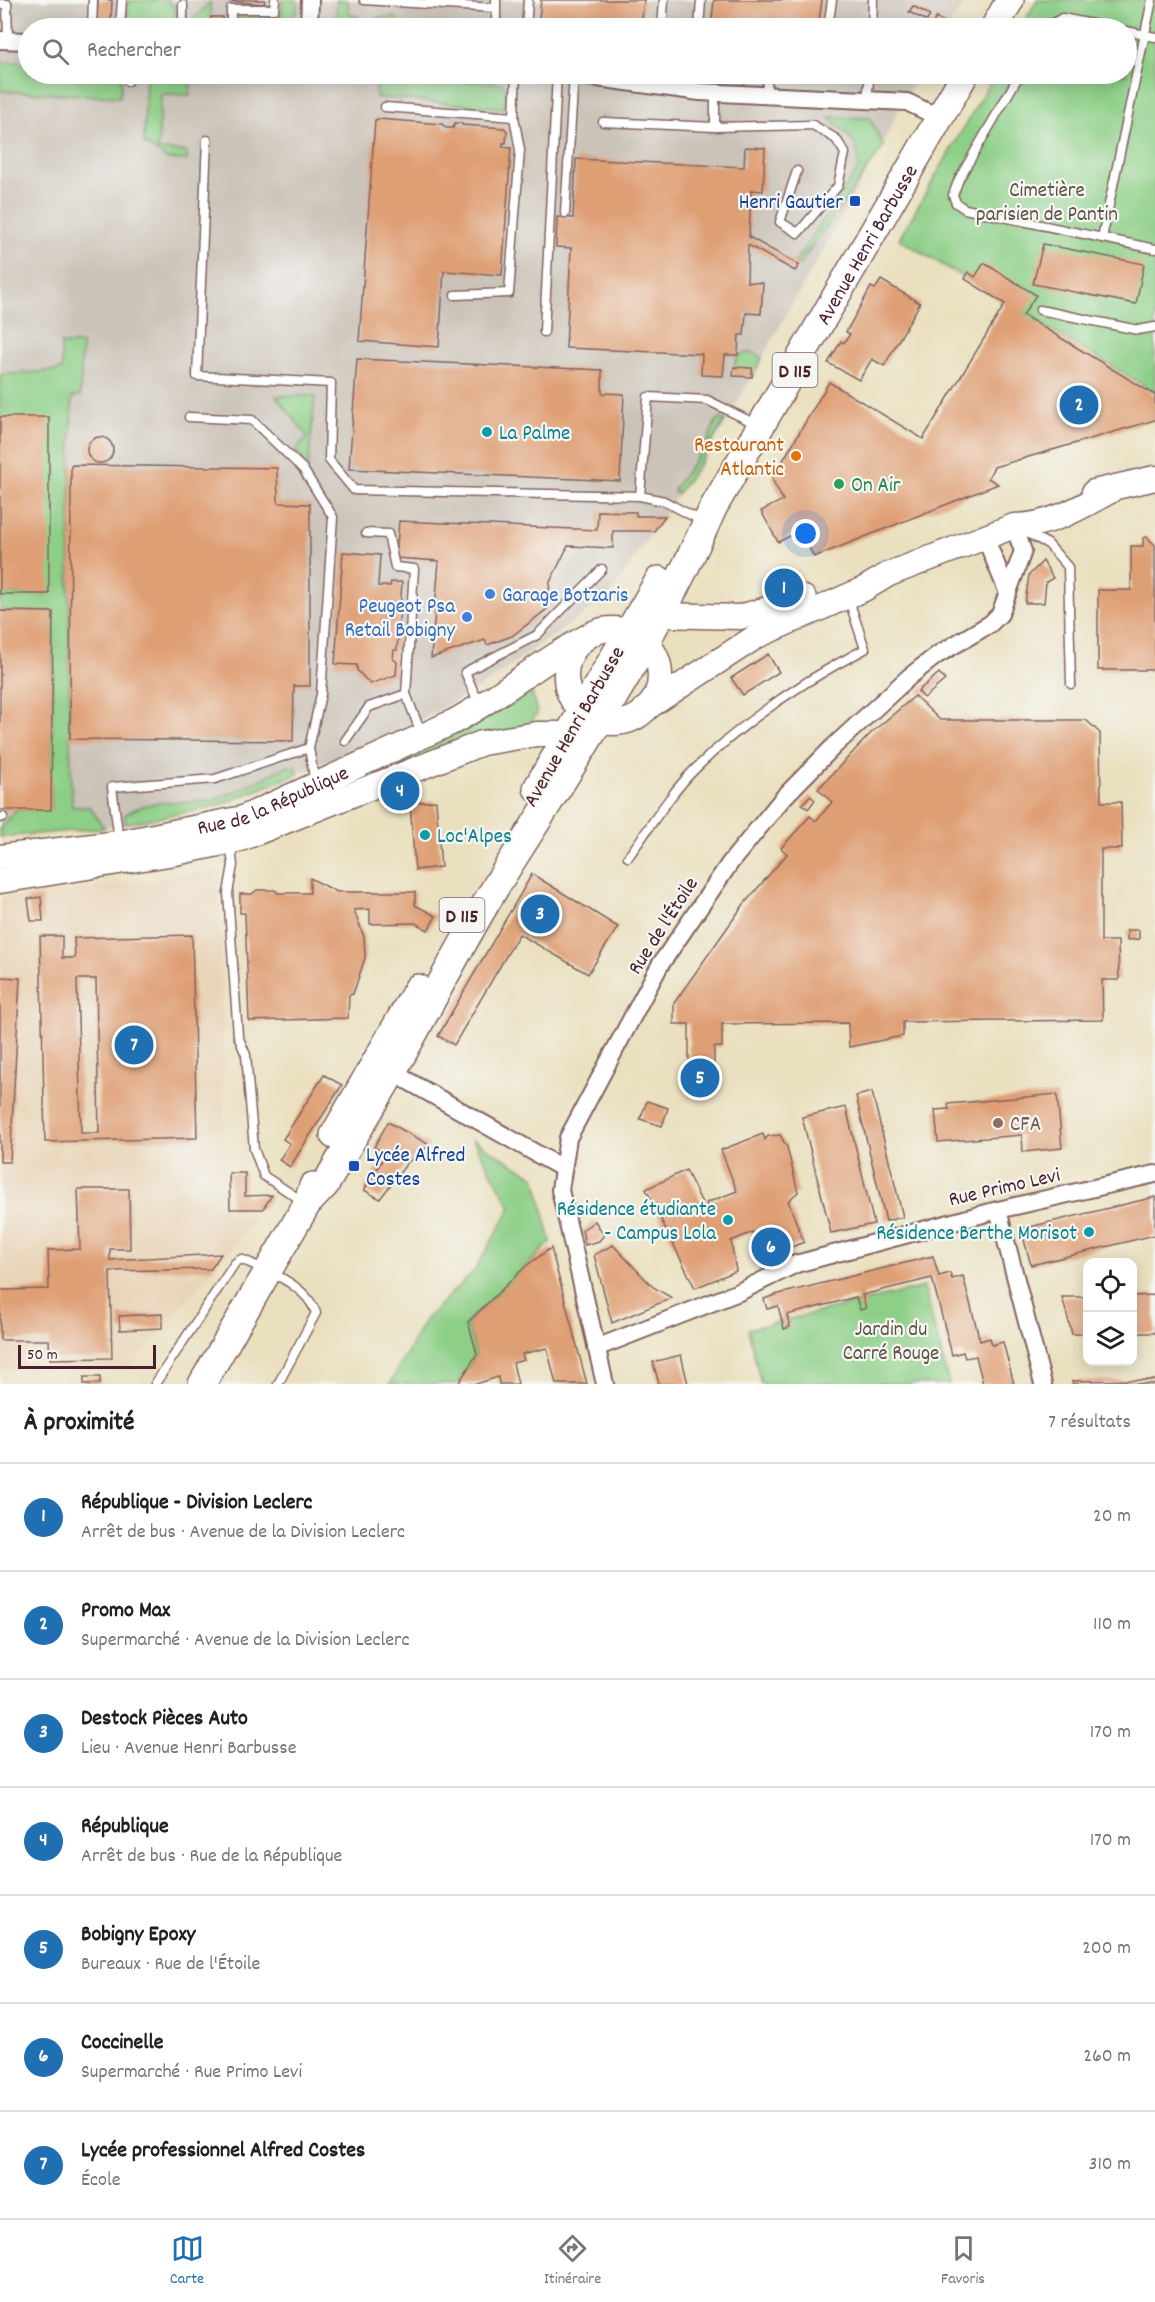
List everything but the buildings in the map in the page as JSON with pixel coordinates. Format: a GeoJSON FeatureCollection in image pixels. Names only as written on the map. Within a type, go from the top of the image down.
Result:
{"type":"FeatureCollection","features":[{"type":"Feature","properties":{"kind":"main road"},"geometry":{"type":"LineString","coordinates":[[1000,18],[1010,0]]}},
{"type":"Feature","properties":{"kind":"main road","name":"Avenue Henri Barbusse"},"geometry":{"type":"LineString","coordinates":[[202,1384],[307,1204],[325,1185],[383,1067],[455,954],[582,723],[637,636],[677,549],[706,514],[762,426],[959,84]]}},
{"type":"Feature","properties":{"kind":"main road"},"geometry":{"type":"LineString","coordinates":[[660,615],[740,616],[787,605],[861,576],[889,574],[1014,526],[1033,526],[1110,491],[1155,478]]}},
{"type":"Feature","properties":{"kind":"main road","name":"Avenue Henri Barbusse"},"geometry":{"type":"LineString","coordinates":[[637,636],[660,615],[687,568],[706,514]]}},
{"type":"Feature","properties":{"kind":"main road","name":"Rue de la République"},"geometry":{"type":"LineString","coordinates":[[0,880],[175,854],[230,842],[269,830],[482,743],[582,723],[617,723],[645,710],[757,636],[848,596],[889,574]]}},
{"type":"Feature","properties":{"kind":"main road","name":"Rue de la République"},"geometry":{"type":"LineString","coordinates":[[0,857],[120,843],[243,818],[316,786],[481,707],[562,650],[585,638],[606,629],[637,636]]}},
{"type":"Feature","properties":{"kind":"main road"},"geometry":{"type":"LineString","coordinates":[[637,636],[657,658],[661,678],[656,698],[645,710]]}},
{"type":"Feature","properties":{"kind":"main road"},"geometry":{"type":"LineString","coordinates":[[582,723],[569,694],[565,674],[571,653],[585,638]]}},
{"type":"Feature","properties":{"kind":"street"},"geometry":{"type":"LineString","coordinates":[[309,18],[310,0]]}},
{"type":"Feature","properties":{"kind":"street"},"geometry":{"type":"LineString","coordinates":[[675,84],[715,93],[867,98],[907,102],[940,118]]}},
{"type":"Feature","properties":{"kind":"street","name":"Rue de l'Étoile"},"geometry":{"type":"LineString","coordinates":[[605,1384],[560,1190],[561,1168],[568,1138],[660,965],[730,863],[783,798],[834,746],[936,655],[996,620],[1004,607],[1023,551],[1014,526]]}},
{"type":"Feature","properties":{"kind":"street"},"geometry":{"type":"LineString","coordinates":[[985,537],[1008,593]]}},
{"type":"Feature","properties":{"kind":"street"},"geometry":{"type":"LineString","coordinates":[[383,1067],[561,1168]]}},
{"type":"Feature","properties":{"kind":"street","name":"Rue Primo Levi"},"geometry":{"type":"LineString","coordinates":[[596,1348],[739,1292],[796,1264],[845,1248],[1155,1174]]}},
{"type":"Feature","properties":{"kind":"street"},"geometry":{"type":"LineString","coordinates":[[998,1210],[1043,1384]]}},
{"type":"Feature","properties":{"kind":"lane"},"geometry":{"type":"LineString","coordinates":[[92,18],[93,0]]}},
{"type":"Feature","properties":{"kind":"lane"},"geometry":{"type":"LineString","coordinates":[[121,18],[122,0]]}},
{"type":"Feature","properties":{"kind":"lane"},"geometry":{"type":"LineString","coordinates":[[231,18],[231,9],[274,9],[275,0]]}},
{"type":"Feature","properties":{"kind":"lane"},"geometry":{"type":"LineString","coordinates":[[364,0],[495,4]]}},
{"type":"Feature","properties":{"kind":"lane"},"geometry":{"type":"LineString","coordinates":[[527,18],[528,0]]}},
{"type":"Feature","properties":{"kind":"lane"},"geometry":{"type":"LineString","coordinates":[[663,18],[664,0]]}},
{"type":"Feature","properties":{"kind":"lane"},"geometry":{"type":"LineString","coordinates":[[700,18],[701,0]]}},
{"type":"Feature","properties":{"kind":"lane"},"geometry":{"type":"LineString","coordinates":[[829,18],[832,0]]}},
{"type":"Feature","properties":{"kind":"lane"},"geometry":{"type":"LineString","coordinates":[[872,18],[873,0]]}},
{"type":"Feature","properties":{"kind":"lane"},"geometry":{"type":"LineString","coordinates":[[1137,69],[1152,0]]}},
{"type":"Feature","properties":{"kind":"lane"},"geometry":{"type":"LineString","coordinates":[[0,4],[7,4],[4,40]]}},
{"type":"Feature","properties":{"kind":"lane"},"geometry":{"type":"LineString","coordinates":[[183,5],[183,18]]}},
{"type":"Feature","properties":{"kind":"lane"},"geometry":{"type":"LineString","coordinates":[[1137,33],[1155,37]]}},
{"type":"Feature","properties":{"kind":"lane"},"geometry":{"type":"LineString","coordinates":[[455,295],[508,293],[520,150],[514,117],[516,84]]}},
{"type":"Feature","properties":{"kind":"lane"},"geometry":{"type":"LineString","coordinates":[[544,332],[556,84]]}},
{"type":"Feature","properties":{"kind":"lane"},"geometry":{"type":"LineString","coordinates":[[565,213],[573,84]]}},
{"type":"Feature","properties":{"kind":"lane"},"geometry":{"type":"LineString","coordinates":[[766,94],[767,84]]}},
{"type":"Feature","properties":{"kind":"lane"},"geometry":{"type":"LineString","coordinates":[[867,98],[869,84]]}},
{"type":"Feature","properties":{"kind":"lane"},"geometry":{"type":"LineString","coordinates":[[1014,84],[959,179],[953,195],[956,203],[965,209],[1155,249]]}},
{"type":"Feature","properties":{"kind":"lane"},"geometry":{"type":"LineString","coordinates":[[1102,238],[1134,84]]}},
{"type":"Feature","properties":{"kind":"lane"},"geometry":{"type":"LineString","coordinates":[[715,93],[715,127]]}},
{"type":"Feature","properties":{"kind":"lane"},"geometry":{"type":"LineString","coordinates":[[385,107],[514,117]]}},
{"type":"Feature","properties":{"kind":"lane"},"geometry":{"type":"LineString","coordinates":[[603,122],[715,127],[813,125],[836,139],[845,153],[838,186],[798,233],[780,222],[796,171]]}},
{"type":"Feature","properties":{"kind":"lane"},"geometry":{"type":"LineString","coordinates":[[207,140],[197,376],[331,383],[329,460],[354,490],[640,496],[706,514]]}},
{"type":"Feature","properties":{"kind":"lane"},"geometry":{"type":"LineString","coordinates":[[1040,310],[1138,330],[1155,327]]}},
{"type":"Feature","properties":{"kind":"lane"},"geometry":{"type":"LineString","coordinates":[[640,496],[648,397],[707,400],[762,426]]}},
{"type":"Feature","properties":{"kind":"lane"},"geometry":{"type":"LineString","coordinates":[[189,417],[252,420],[303,469],[333,517],[321,694],[309,748],[316,786]]}},
{"type":"Feature","properties":{"kind":"lane"},"geometry":{"type":"LineString","coordinates":[[1014,526],[1048,544],[1068,567],[1071,684]]}},
{"type":"Feature","properties":{"kind":"lane"},"geometry":{"type":"LineString","coordinates":[[366,533],[388,534],[395,567],[414,569],[406,694],[422,736]]}},
{"type":"Feature","properties":{"kind":"lane"},"geometry":{"type":"LineString","coordinates":[[481,707],[465,672],[537,635],[602,569]]}},
{"type":"Feature","properties":{"kind":"lane"},"geometry":{"type":"LineString","coordinates":[[628,857],[693,771],[754,717],[816,675],[865,649],[848,596]]}},
{"type":"Feature","properties":{"kind":"lane"},"geometry":{"type":"LineString","coordinates":[[345,741],[369,707],[406,694]]}},
{"type":"Feature","properties":{"kind":"lane"},"geometry":{"type":"LineString","coordinates":[[120,843],[112,787],[215,779],[309,748]]}},
{"type":"Feature","properties":{"kind":"lane"},"geometry":{"type":"LineString","coordinates":[[230,842],[233,865],[228,893],[238,1036],[246,1055],[254,1149],[264,1176],[307,1204]]}},
{"type":"Feature","properties":{"kind":"lane"},"geometry":{"type":"LineString","coordinates":[[155,1384],[235,1263],[241,1259],[306,1296],[316,1313],[278,1384]]}},
{"type":"Feature","properties":{"kind":"shaded area"},"geometry":{"type":"Polygon","coordinates":[[[0,0],[966,0],[954,18],[18,18],[18,84],[913,84],[724,426],[609,596],[485,684],[426,717],[331,760],[217,806],[104,828],[0,838],[0,0]]]}},
{"type":"Feature","properties":{"kind":"shaded area"},"geometry":{"type":"Polygon","coordinates":[[[220,870],[226,1211],[260,1214],[128,1371],[0,1370],[0,899],[220,870]]]}},
{"type":"Feature","properties":{"kind":"green space"},"geometry":{"type":"Polygon","coordinates":[[[170,0],[170,5],[175,5],[175,18],[127,18],[129,1],[170,0]]]}},
{"type":"Feature","properties":{"kind":"green space"},"geometry":{"type":"Polygon","coordinates":[[[282,0],[297,0],[297,12],[289,18],[238,17],[281,17],[282,0]]]}},
{"type":"Feature","properties":{"kind":"green space"},"geometry":{"type":"Polygon","coordinates":[[[337,0],[347,0],[350,15],[358,16],[358,18],[336,18],[337,0]]]}},
{"type":"Feature","properties":{"kind":"green space","name":"Cimetière parisien de Pantin"},"geometry":{"type":"Polygon","coordinates":[[[1037,0],[1155,0],[1155,392],[899,239],[989,84],[1137,84],[1137,18],[1027,18],[1037,0]]]}},
{"type":"Feature","properties":{"kind":"green space"},"geometry":{"type":"Polygon","coordinates":[[[210,2],[211,18],[195,18],[210,2]]]}},
{"type":"Feature","properties":{"kind":"green space"},"geometry":{"type":"Polygon","coordinates":[[[0,62],[18,63],[18,84],[122,84],[120,97],[0,91],[0,62]]]}},
{"type":"Feature","properties":{"kind":"green space"},"geometry":{"type":"Polygon","coordinates":[[[146,84],[191,84],[190,95],[161,94],[158,150],[187,152],[187,160],[167,159],[144,143],[146,84]]]}},
{"type":"Feature","properties":{"kind":"green space"},"geometry":{"type":"Polygon","coordinates":[[[376,84],[503,84],[506,89],[504,108],[376,97],[376,84]]]}},
{"type":"Feature","properties":{"kind":"green space"},"geometry":{"type":"Polygon","coordinates":[[[828,117],[870,118],[884,146],[799,265],[795,262],[858,169],[859,160],[855,145],[841,127],[828,117]]]}},
{"type":"Feature","properties":{"kind":"green space"},"geometry":{"type":"Polygon","coordinates":[[[61,344],[82,344],[80,396],[72,397],[69,705],[72,807],[90,807],[104,828],[0,837],[0,828],[16,810],[51,809],[53,612],[0,611],[0,594],[48,594],[0,417],[0,375],[62,370],[61,344]]]}},
{"type":"Feature","properties":{"kind":"green space"},"geometry":{"type":"Polygon","coordinates":[[[752,352],[762,358],[752,377],[734,367],[738,355],[752,352]]]}},
{"type":"Feature","properties":{"kind":"green space"},"geometry":{"type":"Polygon","coordinates":[[[276,396],[315,396],[308,468],[295,450],[308,437],[276,396]]]}},
{"type":"Feature","properties":{"kind":"green space"},"geometry":{"type":"Polygon","coordinates":[[[720,419],[725,420],[697,468],[677,494],[675,493],[674,489],[707,443],[715,423],[720,419]]]}},
{"type":"Feature","properties":{"kind":"green space"},"geometry":{"type":"Polygon","coordinates":[[[530,685],[537,713],[528,728],[479,736],[255,828],[194,844],[129,856],[63,866],[0,872],[0,866],[195,837],[262,819],[455,732],[530,685]]]}},
{"type":"Feature","properties":{"kind":"green space"},"geometry":{"type":"Polygon","coordinates":[[[288,766],[296,768],[298,774],[217,806],[125,824],[125,815],[134,809],[155,804],[220,798],[288,766]]]}},
{"type":"Feature","properties":{"kind":"green space"},"geometry":{"type":"Polygon","coordinates":[[[473,1140],[535,1177],[551,1242],[467,1323],[476,1354],[458,1384],[390,1384],[425,1320],[475,1270],[511,1207],[473,1140]]]}},
{"type":"Feature","properties":{"kind":"green space","name":"Jardin du Carré Rouge"},"geometry":{"type":"Polygon","coordinates":[[[924,1287],[949,1384],[761,1384],[748,1329],[924,1287]]]}},
{"type":"Feature","properties":{"kind":"place","name":"Henri Gautier"},"geometry":{"type":"Point","coordinates":[855,201]}},
{"type":"Feature","properties":{"kind":"place","name":"Promo Max"},"geometry":{"type":"Point","coordinates":[1079,405]}},
{"type":"Feature","properties":{"kind":"place","name":"La Palme"},"geometry":{"type":"Point","coordinates":[487,432]}},
{"type":"Feature","properties":{"kind":"place","name":"Restaurant Atlantic"},"geometry":{"type":"Point","coordinates":[796,456]}},
{"type":"Feature","properties":{"kind":"place","name":"On Air"},"geometry":{"type":"Point","coordinates":[839,484]}},
{"type":"Feature","properties":{"kind":"place","name":"République - Division Leclerc"},"geometry":{"type":"Point","coordinates":[784,588]}},
{"type":"Feature","properties":{"kind":"place","name":"Garage Botzaris"},"geometry":{"type":"Point","coordinates":[490,594]}},
{"type":"Feature","properties":{"kind":"place","name":"Peugeot Psa Retail Bobigny"},"geometry":{"type":"Point","coordinates":[467,617]}},
{"type":"Feature","properties":{"kind":"place","name":"République"},"geometry":{"type":"Point","coordinates":[400,791]}},
{"type":"Feature","properties":{"kind":"place","name":"Loc'Alpes"},"geometry":{"type":"Point","coordinates":[425,835]}},
{"type":"Feature","properties":{"kind":"place","name":"Destock Pièces Auto"},"geometry":{"type":"Point","coordinates":[540,914]}},
{"type":"Feature","properties":{"kind":"place","name":"Lycée professionnel Alfred Costes"},"geometry":{"type":"Point","coordinates":[134,1045]}},
{"type":"Feature","properties":{"kind":"place","name":"Bobigny Epoxy"},"geometry":{"type":"Point","coordinates":[700,1078]}},
{"type":"Feature","properties":{"kind":"place","name":"CFA"},"geometry":{"type":"Point","coordinates":[998,1123]}},
{"type":"Feature","properties":{"kind":"place","name":"Lycée Alfred Costes"},"geometry":{"type":"Point","coordinates":[354,1166]}},
{"type":"Feature","properties":{"kind":"place","name":"Résidence étudiante - Campus Lola"},"geometry":{"type":"Point","coordinates":[728,1220]}},
{"type":"Feature","properties":{"kind":"place","name":"Résidence Berthe Morisot"},"geometry":{"type":"Point","coordinates":[1089,1232]}},
{"type":"Feature","properties":{"kind":"place","name":"Coccinelle"},"geometry":{"type":"Point","coordinates":[771,1247]}}]}
